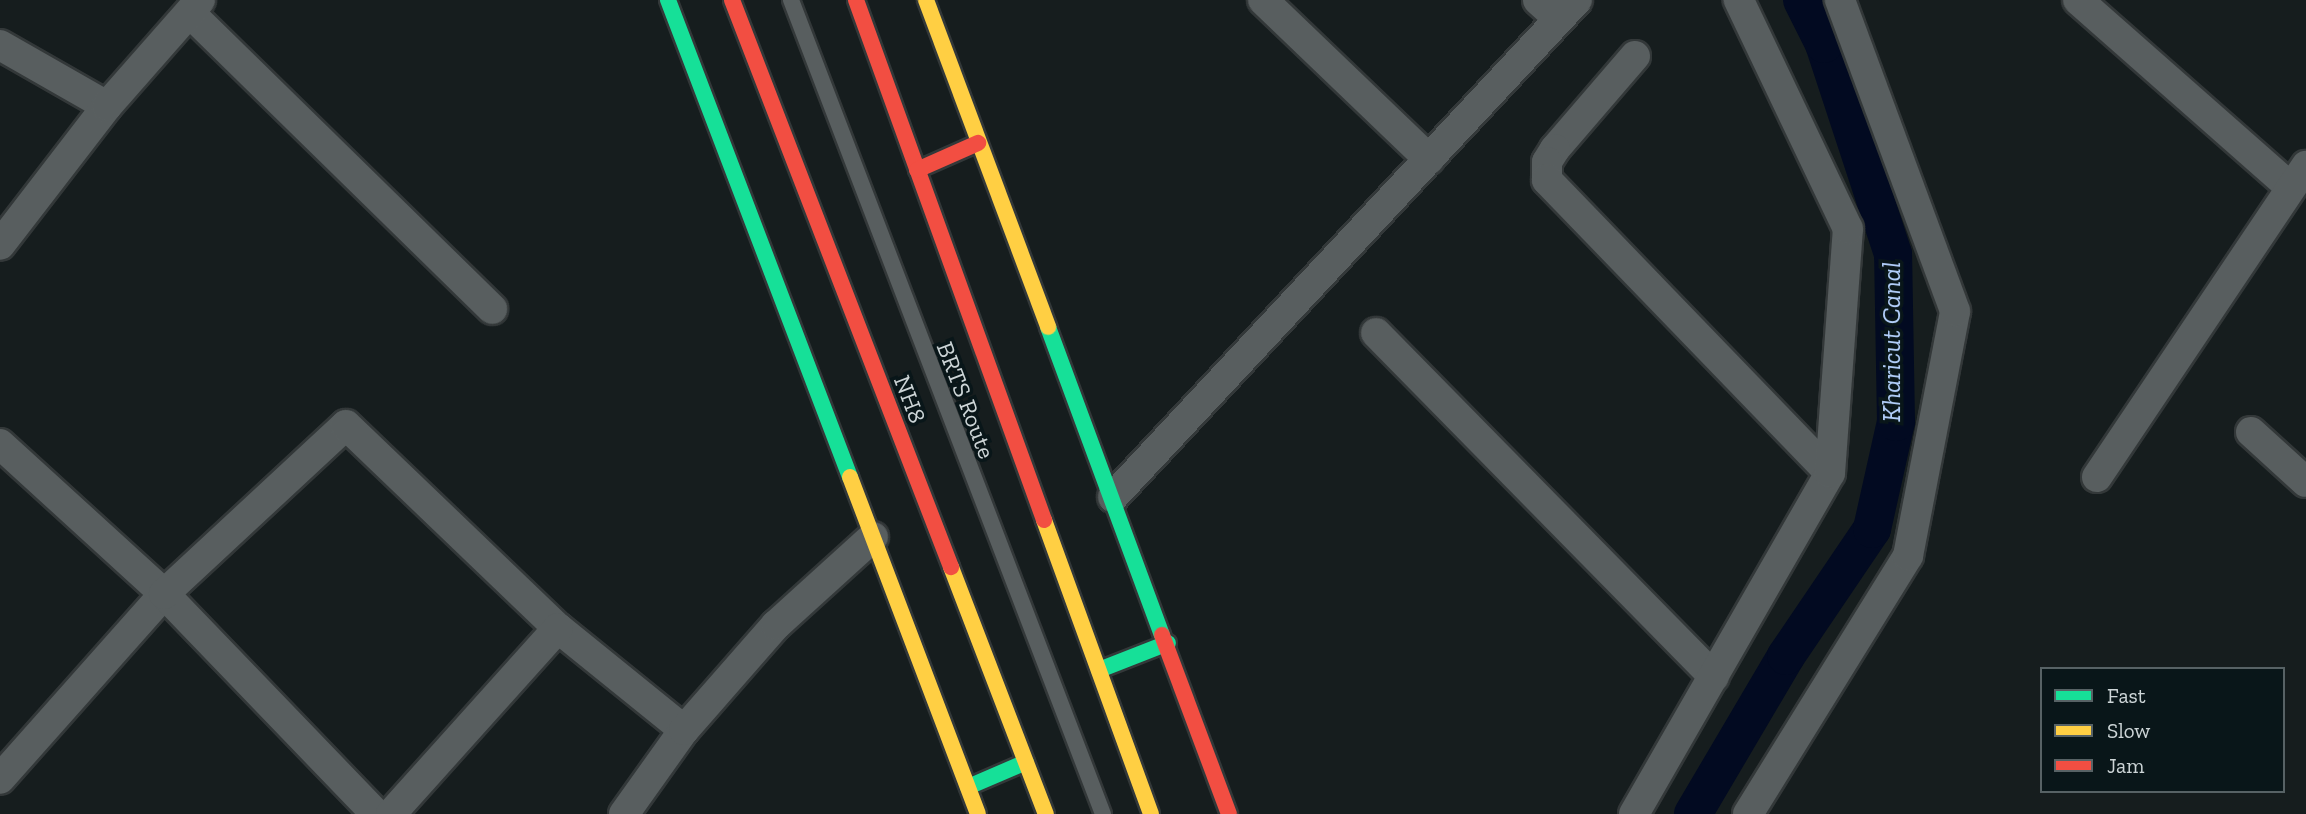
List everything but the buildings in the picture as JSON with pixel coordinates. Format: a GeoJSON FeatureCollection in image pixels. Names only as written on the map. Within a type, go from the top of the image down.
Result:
{"type":"FeatureCollection","features":[{"type":"Feature","properties":{"kind":"main road"},"geometry":{"type":"LineString","coordinates":[[668,0],[978,814]]}},
{"type":"Feature","properties":{"kind":"main road","name":"NH8"},"geometry":{"type":"LineString","coordinates":[[732,0],[1046,814]]}},
{"type":"Feature","properties":{"kind":"main road"},"geometry":{"type":"LineString","coordinates":[[856,0],[1151,814]]}},
{"type":"Feature","properties":{"kind":"main road"},"geometry":{"type":"LineString","coordinates":[[926,0],[1114,497],[1229,814]]}},
{"type":"Feature","properties":{"kind":"main road"},"geometry":{"type":"LineString","coordinates":[[917,170],[978,143]]}},
{"type":"Feature","properties":{"kind":"main road"},"geometry":{"type":"LineString","coordinates":[[1098,670],[1168,643]]}},
{"type":"Feature","properties":{"kind":"main road"},"geometry":{"type":"LineString","coordinates":[[968,787],[1026,762]]}},
{"type":"Feature","properties":{"kind":"street"},"geometry":{"type":"LineString","coordinates":[[1263,0],[1429,159]]}},
{"type":"Feature","properties":{"kind":"street"},"geometry":{"type":"LineString","coordinates":[[1634,814],[1830,473],[1848,229],[1739,0]]}},
{"type":"Feature","properties":{"kind":"street"},"geometry":{"type":"LineString","coordinates":[[1748,814],[1909,555],[1955,311],[1840,0]]}},
{"type":"Feature","properties":{"kind":"street"},"geometry":{"type":"LineString","coordinates":[[2078,0],[2298,177],[2097,477]]}},
{"type":"Feature","properties":{"kind":"street"},"geometry":{"type":"LineString","coordinates":[[1114,497],[1429,159],[1558,6]]}},
{"type":"Feature","properties":{"kind":"street"},"geometry":{"type":"LineString","coordinates":[[2,239],[107,106],[195,7],[492,309]]}},
{"type":"Feature","properties":{"kind":"street"},"geometry":{"type":"LineString","coordinates":[[0,45],[107,106]]}},
{"type":"Feature","properties":{"kind":"street"},"geometry":{"type":"LineString","coordinates":[[1635,56],[1555,149],[1547,162],[1547,180],[1830,473]]}},
{"type":"Feature","properties":{"kind":"street"},"geometry":{"type":"LineString","coordinates":[[1376,333],[1714,677]]}},
{"type":"Feature","properties":{"kind":"street"},"geometry":{"type":"LineString","coordinates":[[0,779],[164,594],[346,425],[558,628],[684,730]]}},
{"type":"Feature","properties":{"kind":"street"},"geometry":{"type":"LineString","coordinates":[[2251,432],[2306,482]]}},
{"type":"Feature","properties":{"kind":"street"},"geometry":{"type":"LineString","coordinates":[[0,444],[164,594],[376,814]]}},
{"type":"Feature","properties":{"kind":"street"},"geometry":{"type":"LineString","coordinates":[[624,814],[684,730],[776,625],[873,537]]}},
{"type":"Feature","properties":{"kind":"street"},"geometry":{"type":"LineString","coordinates":[[391,814],[558,628]]}},
{"type":"Feature","properties":{"kind":"lane","name":"BRTS Route"},"geometry":{"type":"LineString","coordinates":[[791,0],[1104,814]]}},
{"type":"Feature","properties":{"kind":"waterway","name":"Kharicut Canal"},"geometry":{"type":"LineString","coordinates":[[1693,814],[1786,656],[1872,529],[1896,422],[1893,254],[1824,44],[1802,0]]}},
{"type":"Feature","properties":{"kind":"traffic: fast"},"geometry":{"type":"LineString","coordinates":[[668,0],[850,477]]}},
{"type":"Feature","properties":{"kind":"traffic: fast"},"geometry":{"type":"LineString","coordinates":[[1048,327],[1162,635]]}},
{"type":"Feature","properties":{"kind":"traffic: fast"},"geometry":{"type":"LineString","coordinates":[[1099,670],[1168,643]]}},
{"type":"Feature","properties":{"kind":"traffic: fast"},"geometry":{"type":"LineString","coordinates":[[968,787],[1026,762]]}},
{"type":"Feature","properties":{"kind":"traffic: slow"},"geometry":{"type":"LineString","coordinates":[[926,0],[1048,327]]}},
{"type":"Feature","properties":{"kind":"traffic: slow"},"geometry":{"type":"LineString","coordinates":[[850,477],[978,814]]}},
{"type":"Feature","properties":{"kind":"traffic: slow"},"geometry":{"type":"LineString","coordinates":[[1044,520],[1151,814]]}},
{"type":"Feature","properties":{"kind":"traffic: slow"},"geometry":{"type":"LineString","coordinates":[[951,567],[1046,814]]}},
{"type":"Feature","properties":{"kind":"traffic: jam"},"geometry":{"type":"LineString","coordinates":[[732,0],[951,567]]}},
{"type":"Feature","properties":{"kind":"traffic: jam"},"geometry":{"type":"LineString","coordinates":[[856,0],[1044,520]]}},
{"type":"Feature","properties":{"kind":"traffic: jam"},"geometry":{"type":"LineString","coordinates":[[917,170],[978,143]]}},
{"type":"Feature","properties":{"kind":"traffic: jam"},"geometry":{"type":"LineString","coordinates":[[1162,635],[1229,814]]}}]}
